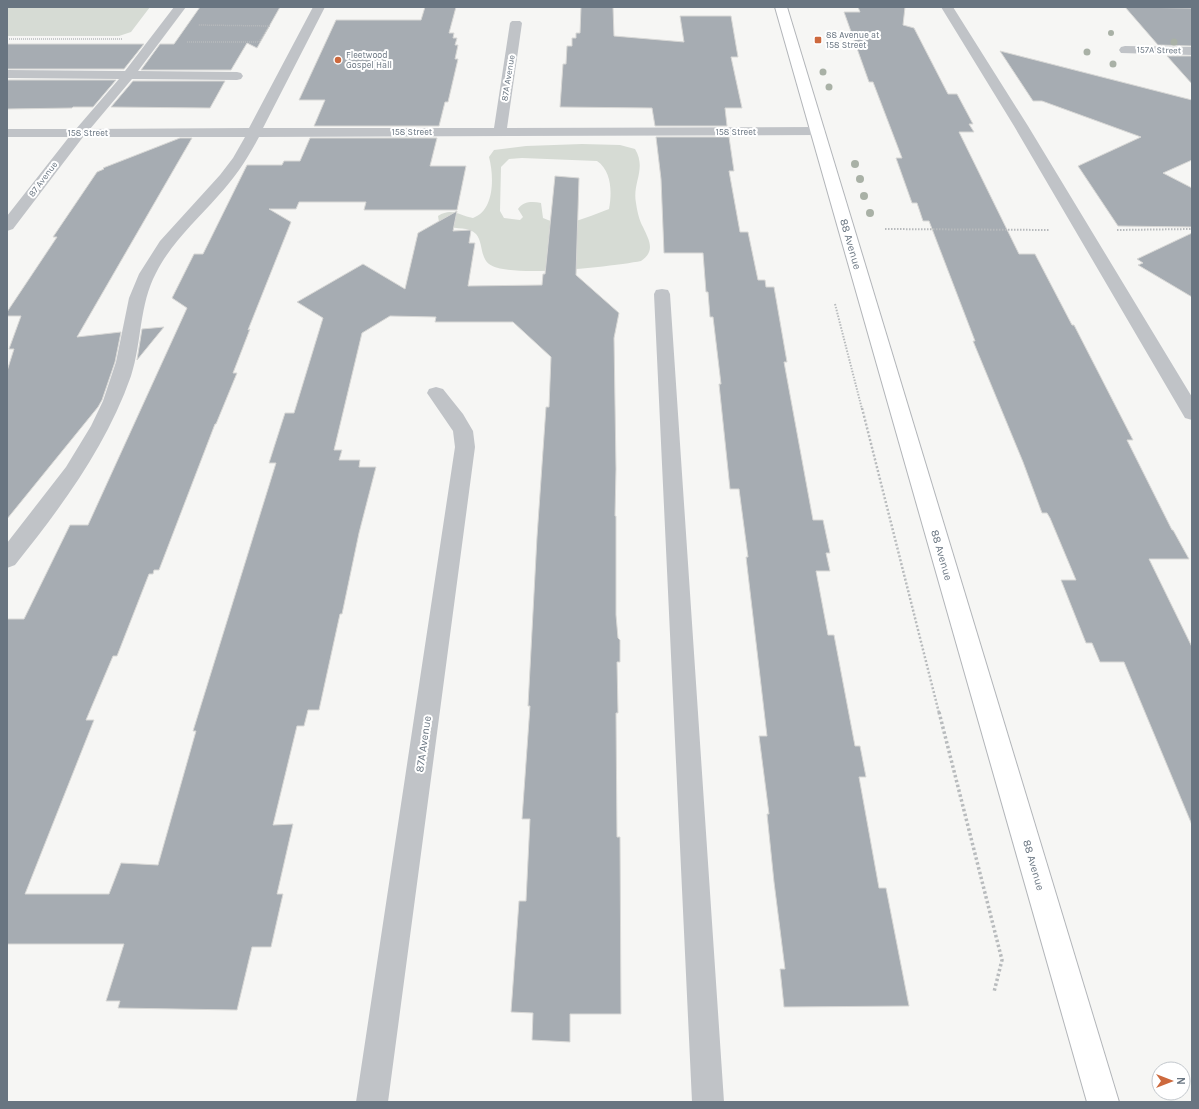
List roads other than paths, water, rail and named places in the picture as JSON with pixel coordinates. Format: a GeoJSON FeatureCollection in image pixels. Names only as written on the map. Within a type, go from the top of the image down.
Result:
{"type":"FeatureCollection","features":[{"type":"Feature","properties":{"kind":"main road","name":"88 Avenue"},"geometry":{"type":"LineString","coordinates":[[781,7],[1103,1102]]}},
{"type":"Feature","properties":{"kind":"street","name":"87 Avenue"},"geometry":{"type":"LineString","coordinates":[[7,226],[64,151],[129,75],[180,7]]}},
{"type":"Feature","properties":{"kind":"street"},"geometry":{"type":"LineString","coordinates":[[7,559],[31,532],[62,490],[86,452],[106,415],[123,373],[136,302],[151,266],[178,230],[211,197],[243,154],[319,7]]}},
{"type":"Feature","properties":{"kind":"street"},"geometry":{"type":"LineString","coordinates":[[947,7],[1021,126],[1192,413]]}},
{"type":"Feature","properties":{"kind":"street","name":"87A Avenue"},"geometry":{"type":"LineString","coordinates":[[500,132],[516,23]]}},
{"type":"Feature","properties":{"kind":"street","name":"157A Street"},"geometry":{"type":"LineString","coordinates":[[1125,50],[1192,51]]}},
{"type":"Feature","properties":{"kind":"street"},"geometry":{"type":"LineString","coordinates":[[7,74],[237,76]]}},
{"type":"Feature","properties":{"kind":"street","name":"158 Street"},"geometry":{"type":"LineString","coordinates":[[7,133],[818,132]]}},
{"type":"Feature","properties":{"kind":"street"},"geometry":{"type":"LineString","coordinates":[[662,294],[708,1102]]}},
{"type":"Feature","properties":{"kind":"street","name":"87A Avenue"},"geometry":{"type":"LineString","coordinates":[[372,1102],[465,447],[463,432],[456,419],[436,393]]}},
{"type":"Feature","properties":{"kind":"place","name":"88 Avenue at 158 Street"},"geometry":{"type":"Point","coordinates":[818,40]}},
{"type":"Feature","properties":{"kind":"place","name":"Fleetwood Gospel Hall"},"geometry":{"type":"Point","coordinates":[338,60]}}]}
